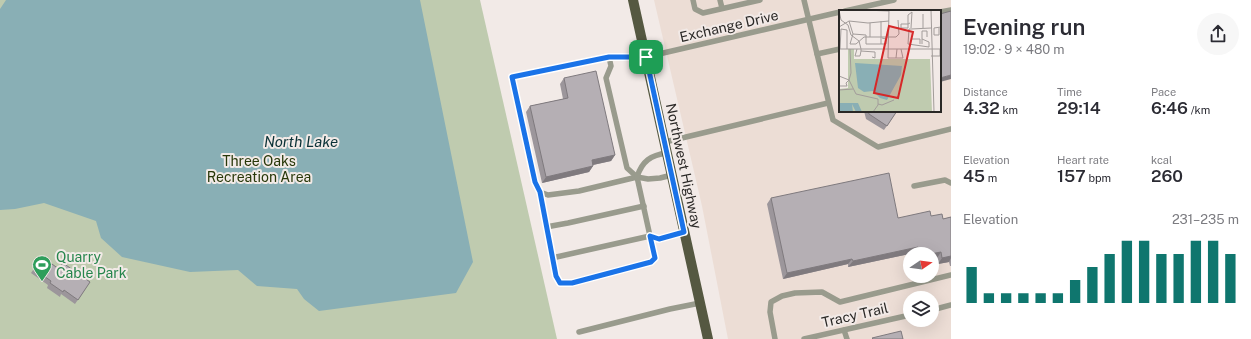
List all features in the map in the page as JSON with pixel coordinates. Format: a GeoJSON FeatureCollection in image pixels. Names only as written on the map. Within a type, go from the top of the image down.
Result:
{"type":"FeatureCollection","features":[{"type":"Feature","properties":{"kind":"main road","name":"Northwest Highway"},"geometry":{"type":"LineString","coordinates":[[633,0],[708,339]]}},
{"type":"Feature","properties":{"kind":"lane"},"geometry":{"type":"LineString","coordinates":[[693,0],[695,9],[703,13],[760,0]]}},
{"type":"Feature","properties":{"kind":"lane"},"geometry":{"type":"LineString","coordinates":[[720,0],[722,8]]}},
{"type":"Feature","properties":{"kind":"lane"},"geometry":{"type":"LineString","coordinates":[[804,0],[833,120],[878,147],[951,130]]}},
{"type":"Feature","properties":{"kind":"lane"},"geometry":{"type":"LineString","coordinates":[[849,10],[894,0]]}},
{"type":"Feature","properties":{"kind":"lane"},"geometry":{"type":"LineString","coordinates":[[941,12],[951,10]]}},
{"type":"Feature","properties":{"kind":"lane","name":"Exchange Drive"},"geometry":{"type":"LineString","coordinates":[[540,192],[535,182],[512,77],[609,57],[646,57],[839,12]]}},
{"type":"Feature","properties":{"kind":"lane"},"geometry":{"type":"LineString","coordinates":[[817,54],[839,49]]}},
{"type":"Feature","properties":{"kind":"lane"},"geometry":{"type":"LineString","coordinates":[[609,57],[611,66],[606,78],[607,86],[626,168],[637,177]]}},
{"type":"Feature","properties":{"kind":"lane"},"geometry":{"type":"LineString","coordinates":[[664,142],[828,104]]}},
{"type":"Feature","properties":{"kind":"lane"},"geometry":{"type":"LineString","coordinates":[[540,192],[552,258],[556,276],[560,283],[572,283],[651,262],[655,258],[637,177],[639,168],[646,161],[655,155],[667,153]]}},
{"type":"Feature","properties":{"kind":"lane"},"geometry":{"type":"LineString","coordinates":[[540,192],[548,195],[578,191],[637,177],[648,179],[672,175]]}},
{"type":"Feature","properties":{"kind":"lane"},"geometry":{"type":"LineString","coordinates":[[914,186],[945,180],[951,183]]}},
{"type":"Feature","properties":{"kind":"lane"},"geometry":{"type":"LineString","coordinates":[[546,227],[568,224],[644,206]]}},
{"type":"Feature","properties":{"kind":"lane"},"geometry":{"type":"LineString","coordinates":[[552,258],[650,236],[659,239],[684,232]]}},
{"type":"Feature","properties":{"kind":"lane"},"geometry":{"type":"LineString","coordinates":[[775,339],[770,312],[771,302],[782,296],[795,293],[822,292],[840,302],[951,275]]}},
{"type":"Feature","properties":{"kind":"lane"},"geometry":{"type":"LineString","coordinates":[[579,332],[700,303]]}},
{"type":"Feature","properties":{"kind":"lane"},"geometry":{"type":"LineString","coordinates":[[939,308],[951,305]]}},
{"type":"Feature","properties":{"kind":"lane","name":"Tracy Trail"},"geometry":{"type":"LineString","coordinates":[[804,339],[903,317]]}},
{"type":"Feature","properties":{"kind":"lane"},"geometry":{"type":"LineString","coordinates":[[844,330],[847,339]]}},
{"type":"Feature","properties":{"kind":"shaded area"},"geometry":{"type":"Polygon","coordinates":[[[654,0],[951,0],[951,339],[728,339],[702,206],[654,0]]]}},
{"type":"Feature","properties":{"kind":"green space","name":"North Lake"},"geometry":{"type":"Polygon","coordinates":[[[0,0],[480,0],[557,339],[0,339],[0,0]]]}},
{"type":"Feature","properties":{"kind":"water","name":"North Lake"},"geometry":{"type":"Polygon","coordinates":[[[6,0],[420,0],[473,262],[456,293],[319,311],[304,299],[297,289],[257,286],[238,270],[190,272],[122,257],[101,238],[96,221],[44,203],[15,209],[0,210],[0,9],[6,0]]]}},
{"type":"Feature","properties":{"kind":"building"},"geometry":{"type":"Polygon","coordinates":[[[951,11],[951,75],[941,78],[941,14],[951,11]]]}},
{"type":"Feature","properties":{"kind":"building"},"geometry":{"type":"Polygon","coordinates":[[[596,71],[615,155],[592,160],[593,166],[546,177],[530,106],[568,98],[564,78],[596,71]]]}},
{"type":"Feature","properties":{"kind":"building"},"geometry":{"type":"Polygon","coordinates":[[[868,112],[896,112],[887,126],[869,114],[868,112]]]}},
{"type":"Feature","properties":{"kind":"building"},"geometry":{"type":"Polygon","coordinates":[[[889,173],[898,218],[930,211],[931,216],[942,214],[943,219],[951,217],[951,256],[942,258],[941,252],[939,252],[939,247],[903,247],[903,250],[853,261],[852,259],[787,273],[771,198],[889,173]]]}},
{"type":"Feature","properties":{"kind":"building"},"geometry":{"type":"Polygon","coordinates":[[[42,257],[59,269],[63,263],[90,282],[78,300],[64,290],[63,292],[50,283],[51,281],[34,269],[42,257]]]}},
{"type":"Feature","properties":{"kind":"building"},"geometry":{"type":"Polygon","coordinates":[[[901,331],[903,339],[872,338],[901,331]]]}},
{"type":"Feature","properties":{"kind":"place","name":"Quarry Cable Park"},"geometry":{"type":"Point","coordinates":[42,282]}},
{"type":"Feature","properties":{"kind":"route"},"geometry":{"type":"LineString","coordinates":[[609,57],[646,57],[684,232],[659,239],[650,236],[655,258],[651,262],[572,283],[560,283],[556,276],[540,192],[535,182],[512,77],[609,57]]}},
{"type":"Feature","properties":{"kind":"park label","name":"Three Oaks Recreation Area"},"geometry":{"type":"Point","coordinates":[259,170]}}]}
